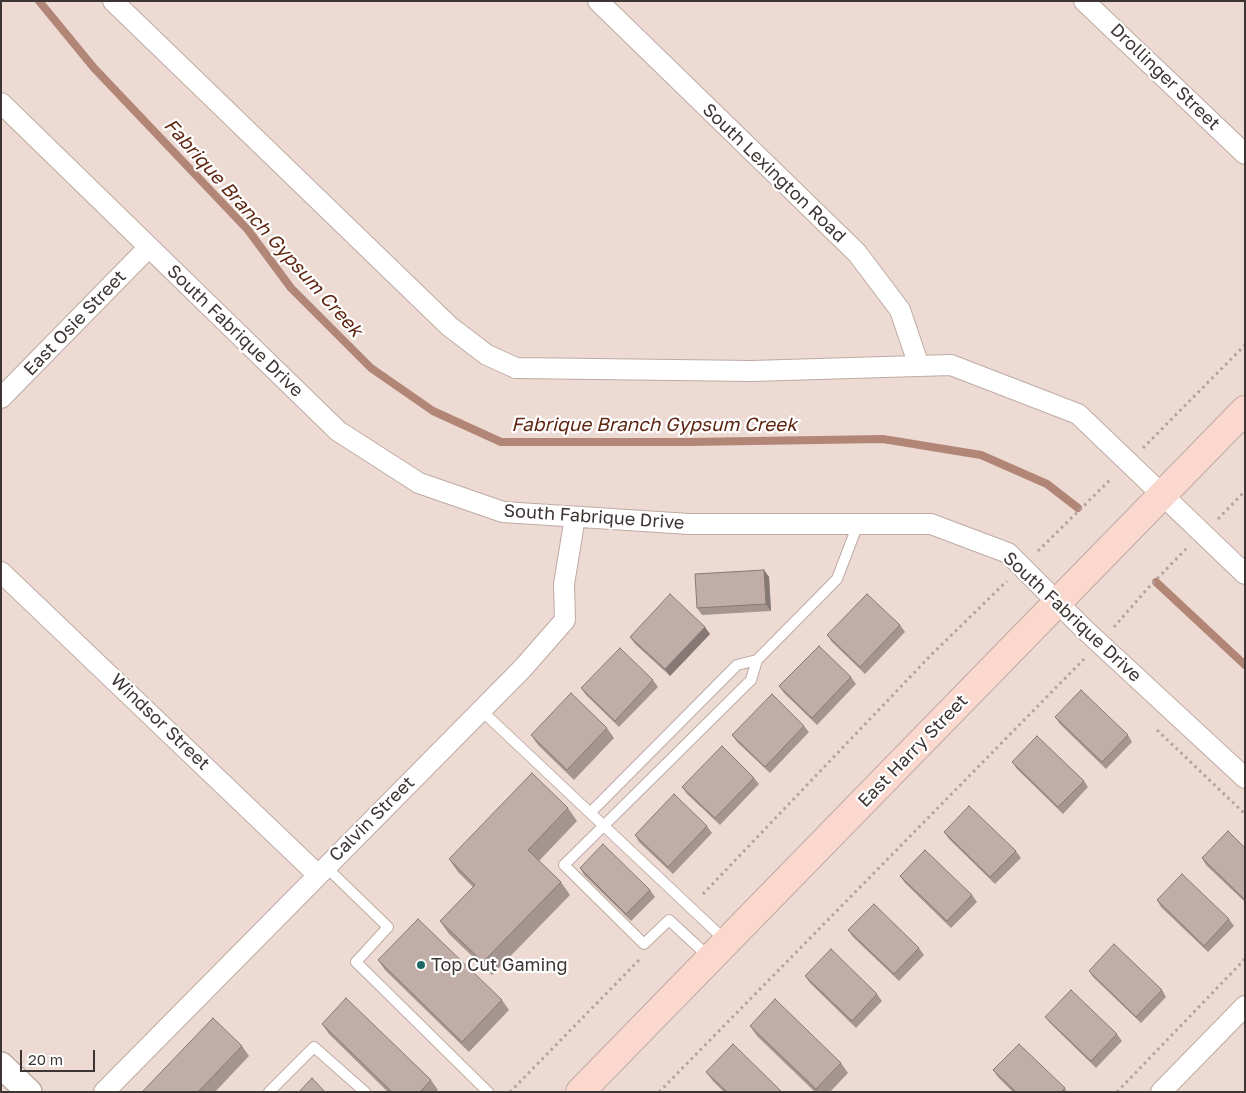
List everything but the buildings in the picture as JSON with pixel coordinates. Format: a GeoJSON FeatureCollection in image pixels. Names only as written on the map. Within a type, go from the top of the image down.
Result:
{"type":"FeatureCollection","features":[{"type":"Feature","properties":{"kind":"main road","name":"East Harry Street"},"geometry":{"type":"LineString","coordinates":[[580,1092],[1245,410]]}},
{"type":"Feature","properties":{"kind":"street"},"geometry":{"type":"LineString","coordinates":[[113,1],[442,319],[487,356],[516,368],[752,372],[951,365],[1078,414],[1245,574]]}},
{"type":"Feature","properties":{"kind":"street","name":"South Lexington Road"},"geometry":{"type":"LineString","coordinates":[[598,1],[857,253],[900,310],[918,366]]}},
{"type":"Feature","properties":{"kind":"street","name":"Drollinger Street"},"geometry":{"type":"LineString","coordinates":[[1084,1],[1245,154]]}},
{"type":"Feature","properties":{"kind":"street","name":"South Fabrique Drive"},"geometry":{"type":"LineString","coordinates":[[1,103],[338,431],[419,484],[503,512],[689,524],[931,524],[1008,553],[1099,643],[1245,778]]}},
{"type":"Feature","properties":{"kind":"street","name":"East Osie Street"},"geometry":{"type":"LineString","coordinates":[[1,398],[149,247]]}},
{"type":"Feature","properties":{"kind":"street","name":"Calvin Street"},"geometry":{"type":"LineString","coordinates":[[104,1092],[481,710],[565,620],[564,584],[575,516]]}},
{"type":"Feature","properties":{"kind":"street","name":"Windsor Street"},"geometry":{"type":"LineString","coordinates":[[1,572],[321,870]]}},
{"type":"Feature","properties":{"kind":"street"},"geometry":{"type":"LineString","coordinates":[[1161,1092],[1245,1006]]}},
{"type":"Feature","properties":{"kind":"street"},"geometry":{"type":"LineString","coordinates":[[1,1065],[29,1092]]}},
{"type":"Feature","properties":{"kind":"lane"},"geometry":{"type":"LineString","coordinates":[[718,950],[669,920],[644,944],[564,865],[751,680],[757,660],[837,579],[858,524]]}},
{"type":"Feature","properties":{"kind":"lane"},"geometry":{"type":"LineString","coordinates":[[590,813],[737,665],[757,660]]}},
{"type":"Feature","properties":{"kind":"lane"},"geometry":{"type":"LineString","coordinates":[[481,710],[690,908],[718,950]]}},
{"type":"Feature","properties":{"kind":"lane"},"geometry":{"type":"LineString","coordinates":[[660,742],[674,755]]}},
{"type":"Feature","properties":{"kind":"lane"},"geometry":{"type":"LineString","coordinates":[[321,870],[388,928],[356,962],[488,1092]]}},
{"type":"Feature","properties":{"kind":"lane"},"geometry":{"type":"LineString","coordinates":[[270,1092],[314,1046],[365,1092]]}},
{"type":"Feature","properties":{"kind":"path"},"geometry":{"type":"LineString","coordinates":[[690,908],[932,654],[1129,462],[1245,345]]}},
{"type":"Feature","properties":{"kind":"path"},"geometry":{"type":"LineString","coordinates":[[659,1092],[1083,660],[1148,588],[1245,491]]}},
{"type":"Feature","properties":{"kind":"path"},"geometry":{"type":"LineString","coordinates":[[1083,660],[1090,667]]}},
{"type":"Feature","properties":{"kind":"path"},"geometry":{"type":"LineString","coordinates":[[1153,727],[1245,814]]}},
{"type":"Feature","properties":{"kind":"path"},"geometry":{"type":"LineString","coordinates":[[510,1092],[646,953]]}},
{"type":"Feature","properties":{"kind":"path"},"geometry":{"type":"LineString","coordinates":[[1117,1092],[1245,959]]}},
{"type":"Feature","properties":{"kind":"waterway","name":"Fabrique Branch Gypsum Creek"},"geometry":{"type":"LineString","coordinates":[[39,1],[94,68],[248,230],[291,288],[371,368],[433,411],[501,442],[883,439],[981,455],[1047,484],[1078,508]]}},
{"type":"Feature","properties":{"kind":"waterway","name":"Fabrique Branch Gypsum Creek"},"geometry":{"type":"LineString","coordinates":[[1156,582],[1245,665]]}},
{"type":"Feature","properties":{"kind":"place","name":"Top Cut Gaming"},"geometry":{"type":"Point","coordinates":[421,965]}}]}
